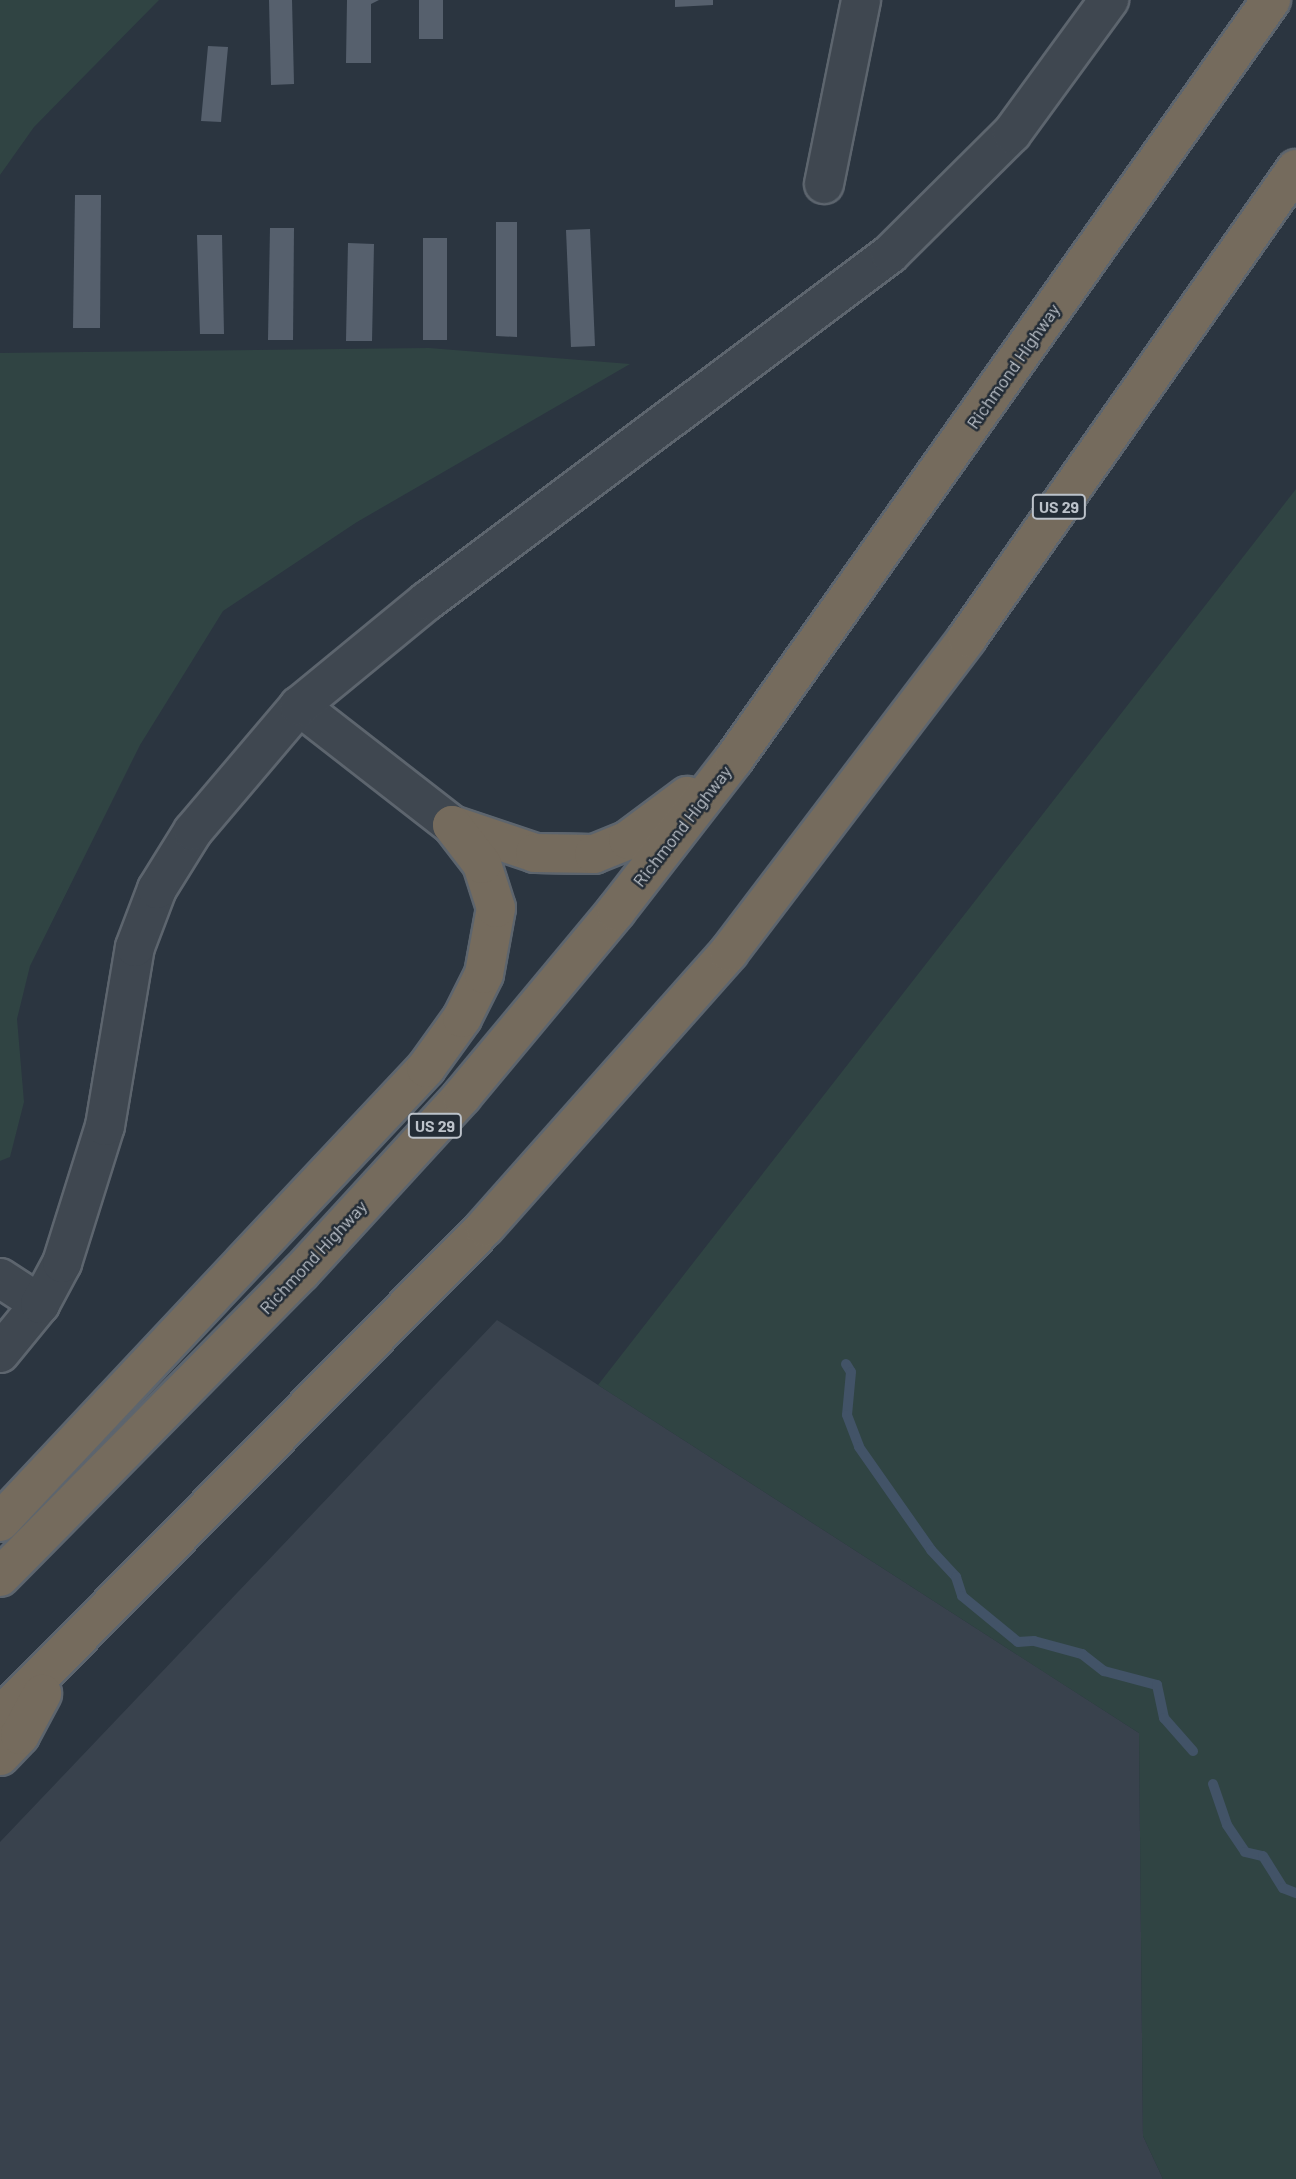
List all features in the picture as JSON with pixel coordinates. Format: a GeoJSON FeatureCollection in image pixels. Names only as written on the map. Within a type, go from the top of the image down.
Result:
{"type":"FeatureCollection","features":[{"type":"Feature","properties":{"kind":"highway","name":"Richmond Highway"},"geometry":{"type":"LineString","coordinates":[[0,1577],[301,1272],[462,1096],[616,911],[823,634],[1271,0]]}},
{"type":"Feature","properties":{"kind":"highway","name":"US 29"},"geometry":{"type":"LineString","coordinates":[[0,1717],[485,1227],[729,952],[967,638],[1296,169]]}},
{"type":"Feature","properties":{"kind":"highway"},"geometry":{"type":"LineString","coordinates":[[452,825],[535,853],[564,857],[594,854],[628,840],[667,814],[711,772],[823,634]]}},
{"type":"Feature","properties":{"kind":"highway"},"geometry":{"type":"LineString","coordinates":[[0,1522],[426,1068],[462,1018],[484,974],[496,908],[482,864],[452,825]]}},
{"type":"Feature","properties":{"kind":"highway"},"geometry":{"type":"LineString","coordinates":[[0,1756],[20,1735],[64,1653]]}},
{"type":"Feature","properties":{"kind":"street"},"geometry":{"type":"LineString","coordinates":[[824,184],[862,0]]}},
{"type":"Feature","properties":{"kind":"street"},"geometry":{"type":"LineString","coordinates":[[0,1353],[40,1304],[62,1263],[105,1126],[135,947],[157,889],[193,831],[299,706],[427,601],[890,254],[1012,133],[1109,0]]}},
{"type":"Feature","properties":{"kind":"street"},"geometry":{"type":"LineString","coordinates":[[299,706],[452,825]]}},
{"type":"Feature","properties":{"kind":"street"},"geometry":{"type":"LineString","coordinates":[[0,1278],[40,1304]]}},
{"type":"Feature","properties":{"kind":"shaded area"},"geometry":{"type":"Polygon","coordinates":[[[497,1320],[1139,1733],[1143,2136],[1163,2179],[0,2179],[0,1842],[497,1320]]]}},
{"type":"Feature","properties":{"kind":"green space"},"geometry":{"type":"Polygon","coordinates":[[[0,0],[159,0],[34,127],[0,175],[0,0]]]}},
{"type":"Feature","properties":{"kind":"green space"},"geometry":{"type":"Polygon","coordinates":[[[429,348],[630,364],[357,522],[223,611],[140,745],[30,966],[17,1019],[24,1102],[10,1157],[0,1161],[0,353],[429,348]]]}},
{"type":"Feature","properties":{"kind":"green space"},"geometry":{"type":"Polygon","coordinates":[[[1296,489],[1296,2179],[1163,2179],[1143,2136],[1139,1733],[598,1385],[1296,489]]]}},
{"type":"Feature","properties":{"kind":"building"},"geometry":{"type":"Polygon","coordinates":[[[269,0],[292,0],[294,84],[271,85],[269,0]]]}},
{"type":"Feature","properties":{"kind":"building"},"geometry":{"type":"Polygon","coordinates":[[[347,0],[379,0],[371,4],[371,63],[346,63],[347,0]]]}},
{"type":"Feature","properties":{"kind":"building"},"geometry":{"type":"Polygon","coordinates":[[[419,0],[443,0],[443,39],[419,39],[419,0]]]}},
{"type":"Feature","properties":{"kind":"building"},"geometry":{"type":"Polygon","coordinates":[[[675,0],[713,0],[713,5],[675,7],[675,0]]]}},
{"type":"Feature","properties":{"kind":"building"},"geometry":{"type":"Polygon","coordinates":[[[208,46],[228,47],[221,122],[201,121],[208,46]]]}},
{"type":"Feature","properties":{"kind":"building"},"geometry":{"type":"Polygon","coordinates":[[[75,195],[101,195],[100,328],[73,328],[75,195]]]}},
{"type":"Feature","properties":{"kind":"building"},"geometry":{"type":"Polygon","coordinates":[[[496,222],[517,222],[517,337],[496,336],[496,222]]]}},
{"type":"Feature","properties":{"kind":"building"},"geometry":{"type":"Polygon","coordinates":[[[270,228],[294,228],[293,340],[268,340],[270,228]]]}},
{"type":"Feature","properties":{"kind":"building"},"geometry":{"type":"Polygon","coordinates":[[[590,229],[595,346],[571,347],[566,230],[590,229]]]}},
{"type":"Feature","properties":{"kind":"building"},"geometry":{"type":"Polygon","coordinates":[[[197,235],[222,235],[224,334],[200,334],[197,235]]]}},
{"type":"Feature","properties":{"kind":"building"},"geometry":{"type":"Polygon","coordinates":[[[423,238],[447,238],[447,340],[423,340],[423,238]]]}},
{"type":"Feature","properties":{"kind":"building"},"geometry":{"type":"Polygon","coordinates":[[[348,243],[374,244],[372,341],[346,341],[348,243]]]}},
{"type":"Feature","properties":{"kind":"waterway"},"geometry":{"type":"LineString","coordinates":[[846,1364],[851,1372],[847,1415],[859,1447],[931,1550],[956,1577],[962,1596],[1018,1642],[1034,1641],[1082,1654],[1104,1671],[1157,1685],[1164,1718],[1193,1751]]}},
{"type":"Feature","properties":{"kind":"waterway"},"geometry":{"type":"LineString","coordinates":[[1213,1784],[1227,1825],[1245,1852],[1263,1856],[1283,1888],[1296,1893]]}}]}
